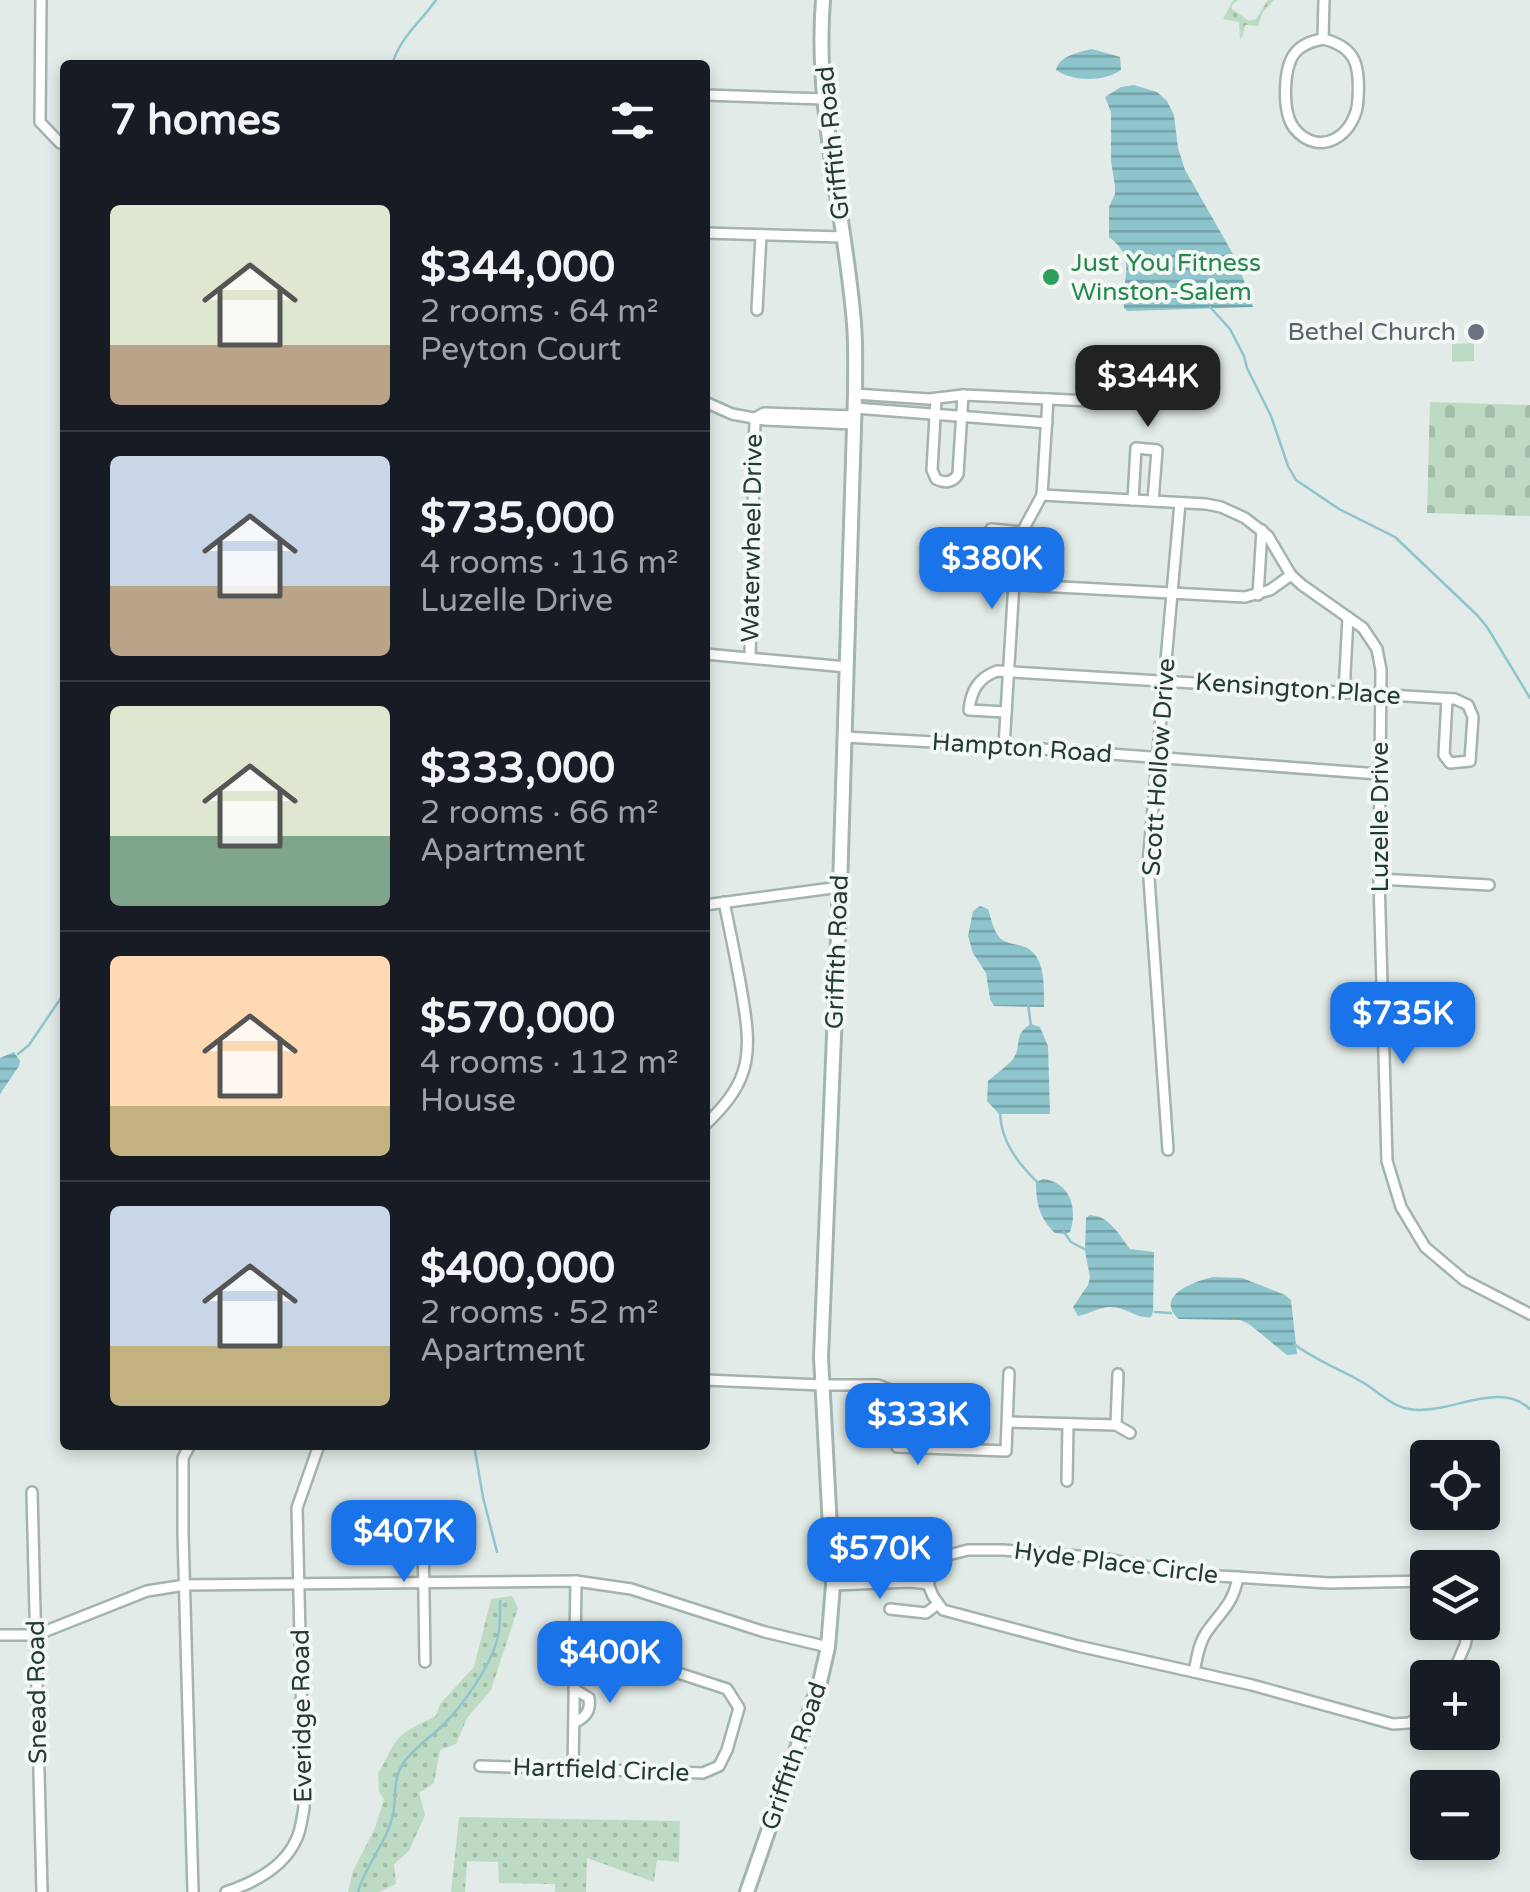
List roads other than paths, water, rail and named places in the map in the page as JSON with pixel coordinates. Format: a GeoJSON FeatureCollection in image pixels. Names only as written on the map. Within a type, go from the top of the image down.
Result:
{"type":"FeatureCollection","features":[{"type":"Feature","properties":{"kind":"street"},"geometry":{"type":"LineString","coordinates":[[41,0],[40,122],[60,143]]}},
{"type":"Feature","properties":{"kind":"street","name":"Griffith Road"},"geometry":{"type":"LineString","coordinates":[[748,1892],[820,1682],[828,1647],[833,1585],[822,1386],[823,1284],[855,411],[854,325],[825,99],[823,0]]}},
{"type":"Feature","properties":{"kind":"street"},"geometry":{"type":"LineString","coordinates":[[1323,39],[1324,0]]}},
{"type":"Feature","properties":{"kind":"street"},"geometry":{"type":"LineString","coordinates":[[1323,39],[1349,51],[1358,68],[1357,110],[1352,124],[1344,134],[1324,142],[1304,137],[1294,128],[1286,91],[1293,54],[1306,44],[1323,39]]}},
{"type":"Feature","properties":{"kind":"street"},"geometry":{"type":"LineString","coordinates":[[710,95],[825,99]]}},
{"type":"Feature","properties":{"kind":"street"},"geometry":{"type":"LineString","coordinates":[[710,234],[843,237]]}},
{"type":"Feature","properties":{"kind":"street"},"geometry":{"type":"LineString","coordinates":[[757,310],[761,235]]}},
{"type":"Feature","properties":{"kind":"street"},"geometry":{"type":"LineString","coordinates":[[936,399],[933,476],[940,482],[952,481],[958,474],[964,395]]}},
{"type":"Feature","properties":{"kind":"street"},"geometry":{"type":"LineString","coordinates":[[710,404],[732,414],[765,420],[964,395],[1091,401]]}},
{"type":"Feature","properties":{"kind":"street"},"geometry":{"type":"LineString","coordinates":[[1004,746],[1016,550],[1042,495],[1048,399]]}},
{"type":"Feature","properties":{"kind":"street"},"geometry":{"type":"LineString","coordinates":[[855,411],[935,413],[1046,423]]}},
{"type":"Feature","properties":{"kind":"street","name":"Waterwheel Drive"},"geometry":{"type":"LineString","coordinates":[[750,658],[755,418]]}},
{"type":"Feature","properties":{"kind":"street"},"geometry":{"type":"LineString","coordinates":[[1133,500],[1136,448],[1157,450],[1154,501]]}},
{"type":"Feature","properties":{"kind":"street","name":"Luzelle Drive"},"geometry":{"type":"LineString","coordinates":[[1042,495],[1180,503],[1221,508],[1245,518],[1277,548],[1291,575],[1362,628],[1377,649],[1382,670],[1379,879],[1387,1162],[1401,1208],[1425,1248],[1464,1280],[1530,1314]]}},
{"type":"Feature","properties":{"kind":"street","name":"Scott Hollow Drive"},"geometry":{"type":"LineString","coordinates":[[1168,1150],[1148,864],[1180,503]]}},
{"type":"Feature","properties":{"kind":"street"},"geometry":{"type":"LineString","coordinates":[[1022,532],[991,529],[986,583],[1235,597],[1258,595],[1291,575]]}},
{"type":"Feature","properties":{"kind":"street"},"geometry":{"type":"LineString","coordinates":[[1258,595],[1262,530]]}},
{"type":"Feature","properties":{"kind":"street"},"geometry":{"type":"LineString","coordinates":[[1344,693],[1348,617]]}},
{"type":"Feature","properties":{"kind":"street"},"geometry":{"type":"LineString","coordinates":[[710,654],[848,666]]}},
{"type":"Feature","properties":{"kind":"street"},"geometry":{"type":"LineString","coordinates":[[1006,712],[969,710],[971,692],[978,684],[989,674],[1008,672]]}},
{"type":"Feature","properties":{"kind":"street","name":"Kensington Place"},"geometry":{"type":"LineString","coordinates":[[1008,672],[1447,698]]}},
{"type":"Feature","properties":{"kind":"street"},"geometry":{"type":"LineString","coordinates":[[1447,698],[1463,701],[1472,711],[1470,761],[1450,763],[1444,756],[1447,698]]}},
{"type":"Feature","properties":{"kind":"street","name":"Hampton Road"},"geometry":{"type":"LineString","coordinates":[[845,737],[1379,774]]}},
{"type":"Feature","properties":{"kind":"street"},"geometry":{"type":"LineString","coordinates":[[1379,879],[1490,885]]}},
{"type":"Feature","properties":{"kind":"street"},"geometry":{"type":"LineString","coordinates":[[710,904],[840,887]]}},
{"type":"Feature","properties":{"kind":"street"},"geometry":{"type":"LineString","coordinates":[[710,1120],[727,1105],[740,1081],[750,1047],[724,902]]}},
{"type":"Feature","properties":{"kind":"street"},"geometry":{"type":"LineString","coordinates":[[710,1380],[878,1385],[888,1389],[893,1403],[896,1447],[1006,1452],[1009,1373]]}},
{"type":"Feature","properties":{"kind":"street"},"geometry":{"type":"LineString","coordinates":[[1116,1425],[1118,1374]]}},
{"type":"Feature","properties":{"kind":"street"},"geometry":{"type":"LineString","coordinates":[[1008,1422],[1116,1425],[1130,1432]]}},
{"type":"Feature","properties":{"kind":"street"},"geometry":{"type":"LineString","coordinates":[[1067,1481],[1068,1424]]}},
{"type":"Feature","properties":{"kind":"street"},"geometry":{"type":"LineString","coordinates":[[187,1450],[183,1458],[194,1892]]}},
{"type":"Feature","properties":{"kind":"street","name":"Everidge Road"},"geometry":{"type":"LineString","coordinates":[[226,1892],[253,1882],[277,1864],[296,1841],[304,1808],[296,1508],[317,1450]]}},
{"type":"Feature","properties":{"kind":"street","name":"Snead Road"},"geometry":{"type":"LineString","coordinates":[[32,1492],[42,1892]]}},
{"type":"Feature","properties":{"kind":"street"},"geometry":{"type":"LineString","coordinates":[[425,1662],[423,1535],[433,1522]]}},
{"type":"Feature","properties":{"kind":"street"},"geometry":{"type":"LineString","coordinates":[[864,1545],[932,1554],[937,1562],[928,1584],[943,1610],[1078,1646],[1252,1685],[1393,1724],[1410,1722]]}},
{"type":"Feature","properties":{"kind":"street","name":"Hyde Place Circle"},"geometry":{"type":"LineString","coordinates":[[937,1562],[968,1550],[1004,1550],[1102,1558],[1238,1577],[1328,1583],[1410,1581]]}},
{"type":"Feature","properties":{"kind":"street","name":"Hyde Place Circle"},"geometry":{"type":"LineString","coordinates":[[1194,1672],[1200,1646],[1230,1604],[1238,1577]]}},
{"type":"Feature","properties":{"kind":"street"},"geometry":{"type":"LineString","coordinates":[[0,1635],[36,1634],[146,1591],[185,1585],[576,1581],[631,1588],[766,1632],[828,1647]]}},
{"type":"Feature","properties":{"kind":"street"},"geometry":{"type":"LineString","coordinates":[[573,1769],[576,1581]]}},
{"type":"Feature","properties":{"kind":"street"},"geometry":{"type":"LineString","coordinates":[[833,1585],[928,1584]]}},
{"type":"Feature","properties":{"kind":"street"},"geometry":{"type":"LineString","coordinates":[[890,1609],[926,1613],[938,1604]]}},
{"type":"Feature","properties":{"kind":"street","name":"Hartfield Circle"},"geometry":{"type":"LineString","coordinates":[[480,1766],[703,1773],[719,1766],[738,1708],[726,1689],[614,1652],[574,1646]]}},
{"type":"Feature","properties":{"kind":"street"},"geometry":{"type":"LineString","coordinates":[[574,1689],[588,1698],[590,1706],[585,1716],[574,1723]]}},
{"type":"Feature","properties":{"kind":"water"},"geometry":{"type":"Polygon","coordinates":[[[1092,49],[1120,57],[1121,70],[1088,79],[1056,70],[1065,58],[1092,49]]]}},
{"type":"Feature","properties":{"kind":"water"},"geometry":{"type":"Polygon","coordinates":[[[1134,85],[1157,92],[1167,101],[1174,115],[1185,170],[1237,261],[1253,307],[1127,311],[1124,308],[1126,261],[1109,237],[1109,207],[1115,186],[1111,112],[1105,97],[1121,87],[1134,85]]]}},
{"type":"Feature","properties":{"kind":"water"},"geometry":{"type":"Polygon","coordinates":[[[980,906],[988,909],[1001,939],[1025,947],[1037,957],[1044,1007],[994,1006],[986,973],[968,936],[973,911],[980,906]]]}},
{"type":"Feature","properties":{"kind":"water"},"geometry":{"type":"Polygon","coordinates":[[[1031,1024],[1040,1027],[1048,1046],[1050,1114],[999,1114],[987,1101],[988,1081],[1013,1059],[1022,1032],[1031,1024]]]}},
{"type":"Feature","properties":{"kind":"water"},"geometry":{"type":"Polygon","coordinates":[[[14,1052],[19,1066],[0,1094],[0,1058],[14,1052]]]}},
{"type":"Feature","properties":{"kind":"water"},"geometry":{"type":"Polygon","coordinates":[[[1043,1179],[1060,1185],[1070,1198],[1070,1232],[1055,1233],[1042,1216],[1036,1182],[1043,1179]]]}},
{"type":"Feature","properties":{"kind":"water"},"geometry":{"type":"Polygon","coordinates":[[[1090,1215],[1109,1223],[1130,1249],[1154,1252],[1151,1317],[1111,1307],[1078,1316],[1073,1307],[1090,1277],[1085,1251],[1086,1218],[1090,1215]]]}},
{"type":"Feature","properties":{"kind":"water"},"geometry":{"type":"Polygon","coordinates":[[[1213,1277],[1242,1278],[1291,1300],[1297,1354],[1287,1355],[1240,1320],[1179,1319],[1172,1311],[1174,1297],[1187,1286],[1213,1277]]]}},
{"type":"Feature","properties":{"kind":"waterway"},"geometry":{"type":"LineString","coordinates":[[394,60],[405,38],[436,0]]}},
{"type":"Feature","properties":{"kind":"waterway"},"geometry":{"type":"LineString","coordinates":[[1210,307],[1230,329],[1244,356],[1296,480],[1339,509],[1395,537],[1477,615],[1530,698]]}},
{"type":"Feature","properties":{"kind":"waterway"},"geometry":{"type":"LineString","coordinates":[[18,1054],[29,1045],[60,999]]}},
{"type":"Feature","properties":{"kind":"waterway"},"geometry":{"type":"LineString","coordinates":[[1028,1004],[1031,1026]]}},
{"type":"Feature","properties":{"kind":"waterway"},"geometry":{"type":"LineString","coordinates":[[1000,1113],[1012,1151],[1038,1183]]}},
{"type":"Feature","properties":{"kind":"waterway"},"geometry":{"type":"LineString","coordinates":[[1064,1232],[1071,1242],[1088,1251]]}},
{"type":"Feature","properties":{"kind":"waterway"},"geometry":{"type":"LineString","coordinates":[[1155,1312],[1171,1313]]}},
{"type":"Feature","properties":{"kind":"waterway"},"geometry":{"type":"LineString","coordinates":[[1294,1344],[1390,1402],[1409,1409],[1503,1397],[1530,1409]]}},
{"type":"Feature","properties":{"kind":"waterway"},"geometry":{"type":"LineString","coordinates":[[475,1450],[497,1552]]}},
{"type":"Feature","properties":{"kind":"waterway"},"geometry":{"type":"LineString","coordinates":[[358,1892],[390,1825],[400,1768],[443,1725],[475,1685],[498,1635],[500,1601]]}},
{"type":"Feature","properties":{"kind":"place","name":"Just You Fitness Winston-Salem"},"geometry":{"type":"Point","coordinates":[1051,277]}},
{"type":"Feature","properties":{"kind":"place","name":"Bethel Church"},"geometry":{"type":"Point","coordinates":[1476,332]}}]}
